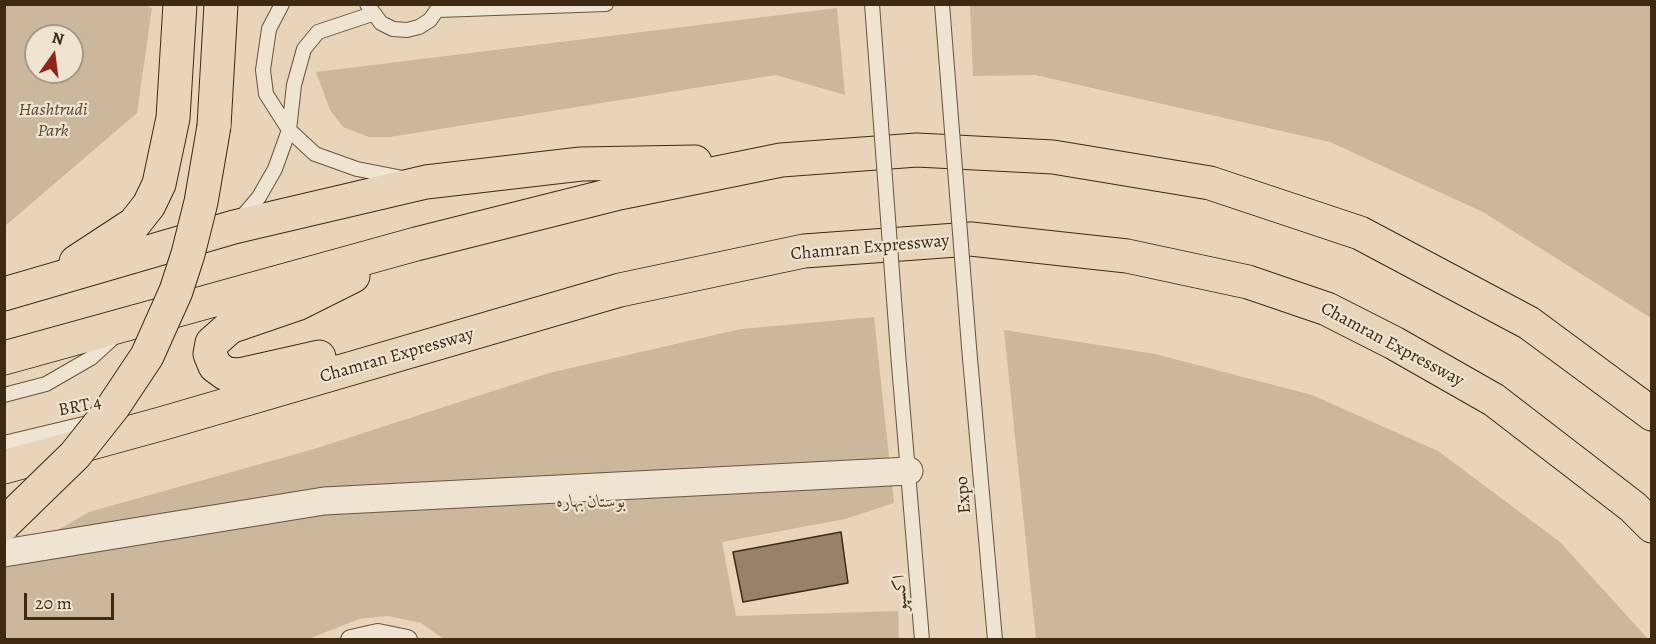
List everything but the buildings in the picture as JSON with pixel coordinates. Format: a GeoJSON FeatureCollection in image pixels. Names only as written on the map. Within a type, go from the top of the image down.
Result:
{"type":"FeatureCollection","features":[{"type":"Feature","properties":{"kind":"highway"},"geometry":{"type":"LineString","coordinates":[[47,280],[134,224],[149,205],[159,184],[168,147],[175,93],[180,4]]}},
{"type":"Feature","properties":{"kind":"highway"},"geometry":{"type":"LineString","coordinates":[[4,524],[75,455],[113,407],[152,348],[176,291],[201,202],[214,126],[221,4]]}},
{"type":"Feature","properties":{"kind":"highway"},"geometry":{"type":"LineString","coordinates":[[4,294],[234,227],[426,182],[581,164],[781,160],[917,150],[1053,157],[1210,183],[1360,233],[1529,323],[1652,414]]}},
{"type":"Feature","properties":{"kind":"highway"},"geometry":{"type":"LineString","coordinates":[[4,358],[416,243],[619,193],[781,160]]}},
{"type":"Feature","properties":{"kind":"highway","name":"Chamran Expressway"},"geometry":{"type":"LineString","coordinates":[[4,467],[164,423],[620,290],[804,251],[971,239],[1127,256],[1248,282],[1327,309],[1385,338],[1494,400],[1633,507],[1652,526]]}},
{"type":"Feature","properties":{"kind":"highway"},"geometry":{"type":"LineString","coordinates":[[416,243],[297,304],[230,327],[212,343],[210,354],[215,366],[226,374],[239,375],[315,358],[456,339]]}},
{"type":"Feature","properties":{"kind":"street"},"geometry":{"type":"LineString","coordinates":[[4,553],[324,501],[909,471]]}},
{"type":"Feature","properties":{"kind":"street"},"geometry":{"type":"LineString","coordinates":[[351,639],[378,634],[407,639]]}},
{"type":"Feature","properties":{"kind":"lane"},"geometry":{"type":"LineString","coordinates":[[282,4],[269,29],[263,70],[266,94],[290,130],[315,154],[357,169],[426,182]]}},
{"type":"Feature","properties":{"kind":"lane"},"geometry":{"type":"LineString","coordinates":[[234,227],[260,197],[275,169],[290,130],[294,85],[304,49],[318,32],[369,9],[381,23],[393,29],[406,30],[419,27],[440,7],[606,4]]}},
{"type":"Feature","properties":{"kind":"lane","name":"اکسپو"},"geometry":{"type":"LineString","coordinates":[[872,4],[922,639]]}},
{"type":"Feature","properties":{"kind":"lane","name":"Expo"},"geometry":{"type":"LineString","coordinates":[[942,4],[994,639]]}},
{"type":"Feature","properties":{"kind":"lane","name":"BRT 4"},"geometry":{"type":"LineString","coordinates":[[4,395],[46,384],[82,363],[128,323]]}},
{"type":"Feature","properties":{"kind":"lane","name":"BRT 4"},"geometry":{"type":"LineString","coordinates":[[4,443],[82,423],[124,417],[164,423]]}},
{"type":"Feature","properties":{"kind":"green space","name":"Hashtrudi Park"},"geometry":{"type":"Polygon","coordinates":[[[140,4],[152,8],[137,113],[5,226],[5,5],[140,4]]]}},
{"type":"Feature","properties":{"kind":"green space"},"geometry":{"type":"Polygon","coordinates":[[[970,5],[1651,5],[1651,318],[1483,212],[1330,142],[1035,75],[973,76],[970,5]]]}},
{"type":"Feature","properties":{"kind":"green space"},"geometry":{"type":"Polygon","coordinates":[[[837,8],[845,95],[776,75],[390,137],[369,137],[343,127],[330,110],[316,72],[837,8]]]}},
{"type":"Feature","properties":{"kind":"green space","name":"بوستان بهاره"},"geometry":{"type":"Polygon","coordinates":[[[874,317],[894,503],[845,519],[722,542],[736,616],[898,611],[899,639],[445,640],[421,623],[388,616],[359,619],[308,639],[5,639],[4,561],[89,512],[314,449],[549,373],[741,329],[874,317]]]}},
{"type":"Feature","properties":{"kind":"green space"},"geometry":{"type":"Polygon","coordinates":[[[1004,330],[1155,354],[1312,395],[1438,451],[1560,542],[1648,639],[1036,639],[1004,330]]]}}]}
